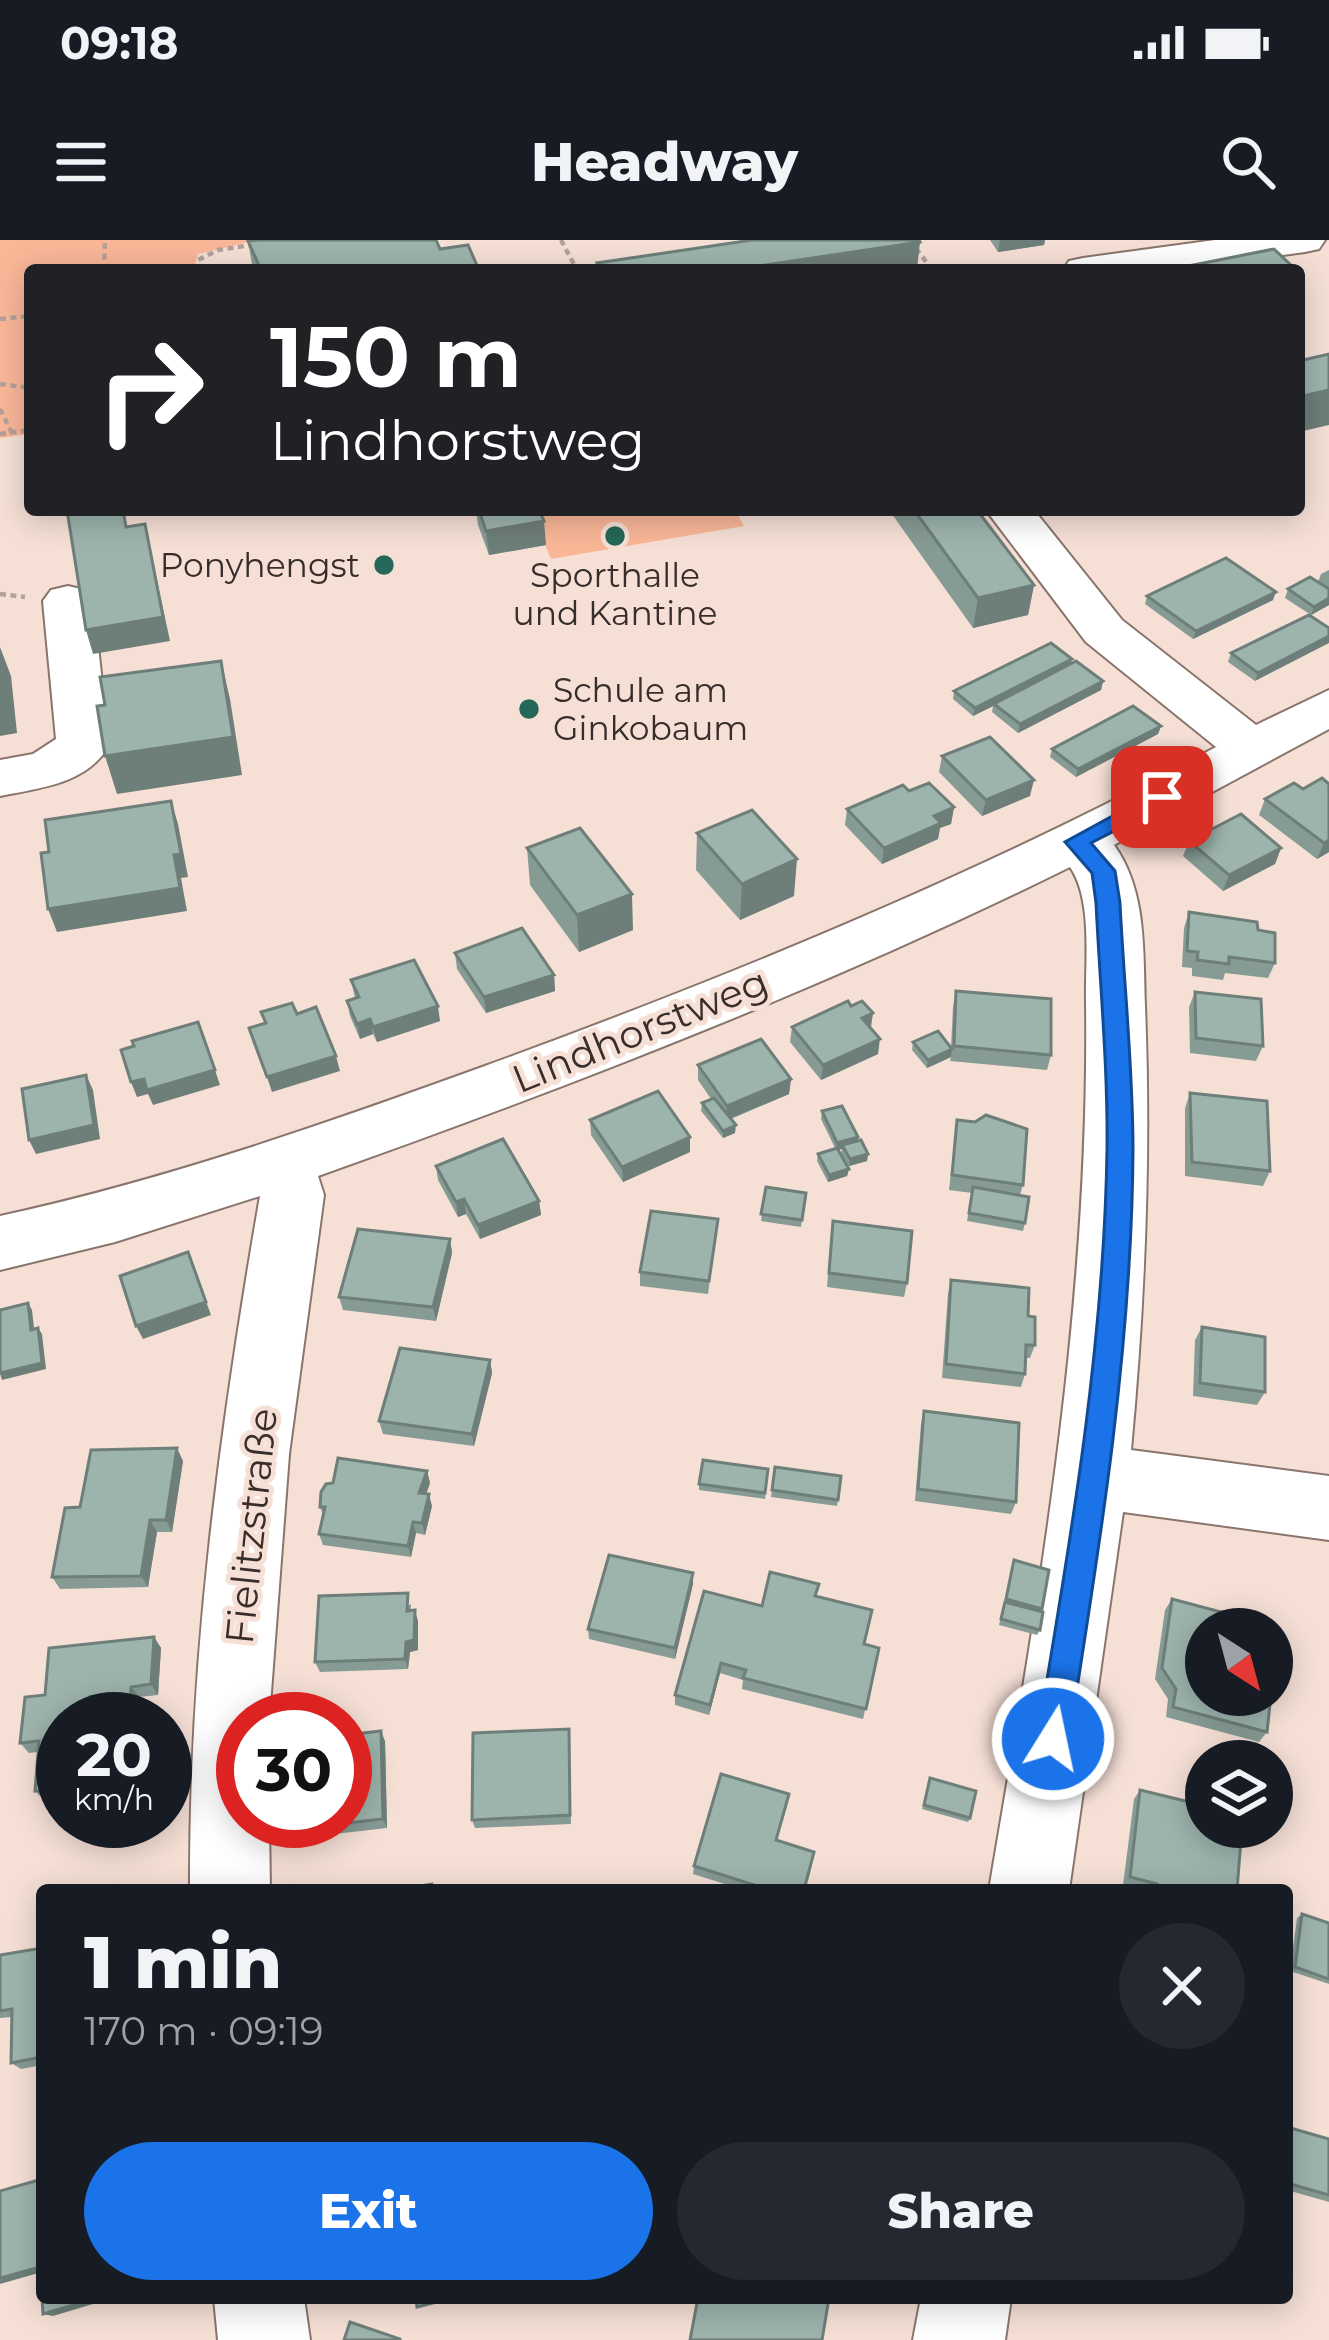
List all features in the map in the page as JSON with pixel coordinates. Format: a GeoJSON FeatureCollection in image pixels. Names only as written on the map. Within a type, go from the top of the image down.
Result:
{"type":"FeatureCollection","features":[{"type":"Feature","properties":{"kind":"street"},"geometry":{"type":"LineString","coordinates":[[1128,264],[1309,240],[1329,258]]}},
{"type":"Feature","properties":{"kind":"street"},"geometry":{"type":"LineString","coordinates":[[1014,516],[1104,631],[1254,749]]}},
{"type":"Feature","properties":{"kind":"street"},"geometry":{"type":"LineString","coordinates":[[0,778],[48,769],[82,746],[68,601]]}},
{"type":"Feature","properties":{"kind":"street","name":"Lindhorstweg"},"geometry":{"type":"LineString","coordinates":[[0,1243],[78,1227],[283,1165],[604,1048],[1076,842],[1329,707]]}},
{"type":"Feature","properties":{"kind":"street"},"geometry":{"type":"LineString","coordinates":[[1030,1884],[1095,1477],[1118,1229],[1113,961],[1103,871],[1076,842]]}},
{"type":"Feature","properties":{"kind":"street","name":"Fielitzstraße"},"geometry":{"type":"LineString","coordinates":[[230,1884],[226,1790],[247,1525],[292,1195],[283,1165]]}},
{"type":"Feature","properties":{"kind":"street"},"geometry":{"type":"LineString","coordinates":[[1095,1477],[1329,1508]]}},
{"type":"Feature","properties":{"kind":"street"},"geometry":{"type":"LineString","coordinates":[[261,2304],[264,2340]]}},
{"type":"Feature","properties":{"kind":"street"},"geometry":{"type":"LineString","coordinates":[[959,2340],[965,2304]]}},
{"type":"Feature","properties":{"kind":"path"},"geometry":{"type":"LineString","coordinates":[[197,264],[207,254],[262,243]]}},
{"type":"Feature","properties":{"kind":"path"},"geometry":{"type":"LineString","coordinates":[[0,409],[12,433]]}},
{"type":"Feature","properties":{"kind":"path"},"geometry":{"type":"LineString","coordinates":[[0,434],[24,431]]}},
{"type":"Feature","properties":{"kind":"shaded area"},"geometry":{"type":"Polygon","coordinates":[[[0,240],[257,240],[198,254],[195,264],[24,264],[24,435],[0,438],[0,240]]]}},
{"type":"Feature","properties":{"kind":"shaded area","name":"Sporthalle und Kantine"},"geometry":{"type":"Polygon","coordinates":[[[533,516],[738,516],[744,526],[551,559],[533,516]]]}},
{"type":"Feature","properties":{"kind":"building"},"geometry":{"type":"Polygon","coordinates":[[[436,240],[440,249],[468,245],[476,264],[258,264],[248,241],[436,240]]]}},
{"type":"Feature","properties":{"kind":"building"},"geometry":{"type":"Polygon","coordinates":[[[752,240],[920,242],[772,264],[597,263],[752,240]]]}},
{"type":"Feature","properties":{"kind":"building"},"geometry":{"type":"Polygon","coordinates":[[[1274,249],[1290,264],[1198,264],[1274,249]]]}},
{"type":"Feature","properties":{"kind":"building"},"geometry":{"type":"Polygon","coordinates":[[[1329,354],[1329,390],[1305,396],[1305,360],[1329,354]]]}},
{"type":"Feature","properties":{"kind":"building"},"geometry":{"type":"Polygon","coordinates":[[[68,516],[124,516],[126,527],[145,524],[163,617],[86,630],[68,516]]]}},
{"type":"Feature","properties":{"kind":"building"},"geometry":{"type":"Polygon","coordinates":[[[481,516],[542,516],[544,521],[486,531],[481,516]]]}},
{"type":"Feature","properties":{"kind":"building"},"geometry":{"type":"Polygon","coordinates":[[[918,516],[982,516],[1034,585],[978,598],[918,516]]]}},
{"type":"Feature","properties":{"kind":"building"},"geometry":{"type":"Polygon","coordinates":[[[1226,558],[1276,592],[1196,631],[1147,596],[1226,558]]]}},
{"type":"Feature","properties":{"kind":"building"},"geometry":{"type":"Polygon","coordinates":[[[1310,577],[1329,589],[1329,598],[1314,607],[1288,589],[1310,577]]]}},
{"type":"Feature","properties":{"kind":"building"},"geometry":{"type":"Polygon","coordinates":[[[1309,615],[1329,628],[1329,636],[1258,673],[1231,653],[1309,615]]]}},
{"type":"Feature","properties":{"kind":"building"},"geometry":{"type":"Polygon","coordinates":[[[1051,643],[1072,659],[975,708],[954,691],[1051,643]]]}},
{"type":"Feature","properties":{"kind":"building"},"geometry":{"type":"Polygon","coordinates":[[[221,661],[233,737],[105,756],[97,706],[105,705],[100,677],[221,661]]]}},
{"type":"Feature","properties":{"kind":"building"},"geometry":{"type":"Polygon","coordinates":[[[1076,661],[1103,681],[1020,724],[994,704],[1076,661]]]}},
{"type":"Feature","properties":{"kind":"building"},"geometry":{"type":"Polygon","coordinates":[[[1133,706],[1161,726],[1078,769],[1052,749],[1133,706]]]}},
{"type":"Feature","properties":{"kind":"building"},"geometry":{"type":"Polygon","coordinates":[[[990,737],[1034,780],[986,800],[942,756],[990,737]]]}},
{"type":"Feature","properties":{"kind":"building"},"geometry":{"type":"Polygon","coordinates":[[[1322,778],[1329,784],[1329,840],[1324,843],[1265,799],[1294,783],[1303,789],[1322,778]]]}},
{"type":"Feature","properties":{"kind":"building"},"geometry":{"type":"Polygon","coordinates":[[[929,783],[954,807],[934,816],[941,823],[884,848],[847,809],[903,785],[909,791],[929,783]]]}},
{"type":"Feature","properties":{"kind":"building"},"geometry":{"type":"Polygon","coordinates":[[[171,801],[181,854],[174,855],[180,888],[48,909],[41,853],[49,852],[45,820],[171,801]]]}},
{"type":"Feature","properties":{"kind":"building"},"geometry":{"type":"Polygon","coordinates":[[[752,810],[797,859],[742,884],[697,833],[752,810]]]}},
{"type":"Feature","properties":{"kind":"building"},"geometry":{"type":"Polygon","coordinates":[[[1241,814],[1281,848],[1229,875],[1189,841],[1241,814]]]}},
{"type":"Feature","properties":{"kind":"building"},"geometry":{"type":"Polygon","coordinates":[[[580,828],[632,894],[577,915],[527,848],[580,828]]]}},
{"type":"Feature","properties":{"kind":"building"},"geometry":{"type":"Polygon","coordinates":[[[1189,912],[1257,922],[1258,930],[1275,933],[1275,963],[1229,957],[1229,964],[1197,960],[1198,952],[1187,951],[1189,912]]]}},
{"type":"Feature","properties":{"kind":"building"},"geometry":{"type":"Polygon","coordinates":[[[522,928],[554,975],[484,997],[455,953],[522,928]]]}},
{"type":"Feature","properties":{"kind":"building"},"geometry":{"type":"Polygon","coordinates":[[[414,960],[438,1006],[373,1027],[370,1019],[357,1024],[347,1001],[359,997],[351,980],[414,960]]]}},
{"type":"Feature","properties":{"kind":"building"},"geometry":{"type":"Polygon","coordinates":[[[956,991],[1051,999],[1051,1055],[954,1046],[956,991]]]}},
{"type":"Feature","properties":{"kind":"building"},"geometry":{"type":"Polygon","coordinates":[[[1195,992],[1261,999],[1263,1046],[1196,1038],[1195,992]]]}},
{"type":"Feature","properties":{"kind":"building"},"geometry":{"type":"Polygon","coordinates":[[[848,1001],[851,1006],[862,1001],[873,1013],[862,1018],[880,1039],[823,1065],[792,1027],[848,1001]]]}},
{"type":"Feature","properties":{"kind":"building"},"geometry":{"type":"Polygon","coordinates":[[[292,1003],[297,1014],[316,1007],[336,1056],[267,1077],[249,1028],[266,1023],[261,1012],[292,1003]]]}},
{"type":"Feature","properties":{"kind":"building"},"geometry":{"type":"Polygon","coordinates":[[[198,1022],[215,1070],[147,1090],[144,1079],[131,1082],[121,1050],[134,1046],[132,1041],[198,1022]]]}},
{"type":"Feature","properties":{"kind":"building"},"geometry":{"type":"Polygon","coordinates":[[[938,1031],[952,1049],[928,1060],[913,1042],[938,1031]]]}},
{"type":"Feature","properties":{"kind":"building"},"geometry":{"type":"Polygon","coordinates":[[[761,1039],[791,1079],[727,1106],[698,1065],[761,1039]]]}},
{"type":"Feature","properties":{"kind":"building"},"geometry":{"type":"Polygon","coordinates":[[[86,1075],[94,1125],[29,1140],[22,1089],[86,1075]]]}},
{"type":"Feature","properties":{"kind":"building"},"geometry":{"type":"Polygon","coordinates":[[[658,1091],[690,1137],[622,1167],[590,1120],[658,1091]]]}},
{"type":"Feature","properties":{"kind":"building"},"geometry":{"type":"Polygon","coordinates":[[[1190,1093],[1267,1101],[1270,1171],[1192,1162],[1190,1093]]]}},
{"type":"Feature","properties":{"kind":"building"},"geometry":{"type":"Polygon","coordinates":[[[714,1098],[736,1125],[723,1131],[702,1103],[714,1098]]]}},
{"type":"Feature","properties":{"kind":"building"},"geometry":{"type":"Polygon","coordinates":[[[842,1106],[858,1137],[837,1143],[822,1111],[842,1106]]]}},
{"type":"Feature","properties":{"kind":"building"},"geometry":{"type":"Polygon","coordinates":[[[986,1115],[1027,1129],[1023,1185],[952,1175],[957,1120],[975,1122],[986,1115]]]}},
{"type":"Feature","properties":{"kind":"building"},"geometry":{"type":"Polygon","coordinates":[[[503,1139],[539,1201],[478,1225],[464,1199],[456,1202],[436,1166],[503,1139]]]}},
{"type":"Feature","properties":{"kind":"building"},"geometry":{"type":"Polygon","coordinates":[[[861,1140],[868,1154],[850,1159],[842,1145],[861,1140]]]}},
{"type":"Feature","properties":{"kind":"building"},"geometry":{"type":"Polygon","coordinates":[[[837,1148],[849,1169],[829,1175],[818,1154],[837,1148]]]}},
{"type":"Feature","properties":{"kind":"building"},"geometry":{"type":"Polygon","coordinates":[[[766,1187],[806,1193],[802,1220],[761,1214],[766,1187]]]}},
{"type":"Feature","properties":{"kind":"building"},"geometry":{"type":"Polygon","coordinates":[[[973,1187],[1029,1197],[1025,1223],[969,1213],[973,1187]]]}},
{"type":"Feature","properties":{"kind":"building"},"geometry":{"type":"Polygon","coordinates":[[[651,1211],[718,1219],[709,1281],[640,1272],[651,1211]]]}},
{"type":"Feature","properties":{"kind":"building"},"geometry":{"type":"Polygon","coordinates":[[[833,1221],[912,1231],[907,1283],[829,1273],[833,1221]]]}},
{"type":"Feature","properties":{"kind":"building"},"geometry":{"type":"Polygon","coordinates":[[[358,1229],[450,1239],[433,1307],[339,1297],[358,1229]]]}},
{"type":"Feature","properties":{"kind":"building"},"geometry":{"type":"Polygon","coordinates":[[[188,1252],[206,1302],[136,1326],[120,1276],[188,1252]]]}},
{"type":"Feature","properties":{"kind":"building"},"geometry":{"type":"Polygon","coordinates":[[[951,1280],[1029,1288],[1028,1316],[1035,1317],[1035,1345],[1026,1345],[1025,1374],[946,1364],[951,1280]]]}},
{"type":"Feature","properties":{"kind":"building"},"geometry":{"type":"Polygon","coordinates":[[[28,1303],[31,1330],[38,1328],[42,1363],[0,1373],[0,1310],[28,1303]]]}},
{"type":"Feature","properties":{"kind":"building"},"geometry":{"type":"Polygon","coordinates":[[[1202,1327],[1265,1337],[1265,1392],[1200,1383],[1202,1327]]]}},
{"type":"Feature","properties":{"kind":"building"},"geometry":{"type":"Polygon","coordinates":[[[400,1348],[490,1360],[472,1434],[379,1421],[400,1348]]]}},
{"type":"Feature","properties":{"kind":"building"},"geometry":{"type":"Polygon","coordinates":[[[924,1411],[1019,1423],[1016,1502],[918,1489],[924,1411]]]}},
{"type":"Feature","properties":{"kind":"building"},"geometry":{"type":"Polygon","coordinates":[[[177,1448],[166,1520],[150,1520],[141,1576],[52,1577],[65,1508],[80,1507],[91,1450],[177,1448]]]}},
{"type":"Feature","properties":{"kind":"building"},"geometry":{"type":"Polygon","coordinates":[[[338,1458],[427,1471],[419,1493],[429,1494],[422,1523],[413,1522],[408,1546],[319,1534],[325,1507],[320,1507],[321,1492],[333,1483],[338,1458]]]}},
{"type":"Feature","properties":{"kind":"building"},"geometry":{"type":"Polygon","coordinates":[[[703,1460],[768,1469],[765,1493],[699,1484],[703,1460]]]}},
{"type":"Feature","properties":{"kind":"building"},"geometry":{"type":"Polygon","coordinates":[[[775,1467],[841,1476],[838,1500],[772,1490],[775,1467]]]}},
{"type":"Feature","properties":{"kind":"building"},"geometry":{"type":"Polygon","coordinates":[[[609,1555],[693,1573],[675,1648],[588,1629],[609,1555]]]}},
{"type":"Feature","properties":{"kind":"building"},"geometry":{"type":"Polygon","coordinates":[[[1014,1560],[1049,1570],[1042,1609],[1006,1599],[1014,1560]]]}},
{"type":"Feature","properties":{"kind":"building"},"geometry":{"type":"Polygon","coordinates":[[[770,1572],[819,1584],[815,1596],[872,1610],[864,1644],[879,1648],[866,1709],[743,1678],[746,1670],[721,1663],[710,1705],[675,1695],[704,1591],[762,1606],[770,1572]]]}},
{"type":"Feature","properties":{"kind":"building"},"geometry":{"type":"Polygon","coordinates":[[[408,1593],[407,1611],[415,1610],[414,1640],[406,1642],[405,1659],[315,1662],[319,1596],[408,1593]]]}},
{"type":"Feature","properties":{"kind":"building"},"geometry":{"type":"Polygon","coordinates":[[[1172,1599],[1206,1608],[1185,1608],[1185,1710],[1173,1707],[1176,1689],[1162,1668],[1172,1599]]]}},
{"type":"Feature","properties":{"kind":"building"},"geometry":{"type":"Polygon","coordinates":[[[1005,1602],[1043,1612],[1040,1630],[1001,1619],[1005,1602]]]}},
{"type":"Feature","properties":{"kind":"building"},"geometry":{"type":"Polygon","coordinates":[[[154,1637],[151,1684],[131,1687],[131,1692],[45,1692],[49,1648],[154,1637]]]}},
{"type":"Feature","properties":{"kind":"building"},"geometry":{"type":"Polygon","coordinates":[[[36,1696],[36,1741],[20,1743],[25,1697],[36,1696]]]}},
{"type":"Feature","properties":{"kind":"building"},"geometry":{"type":"Polygon","coordinates":[[[1207,1716],[1269,1716],[1267,1732],[1207,1716]]]}},
{"type":"Feature","properties":{"kind":"building"},"geometry":{"type":"Polygon","coordinates":[[[569,1729],[570,1815],[472,1820],[473,1733],[569,1729]]]}},
{"type":"Feature","properties":{"kind":"building"},"geometry":{"type":"Polygon","coordinates":[[[381,1731],[383,1819],[372,1820],[372,1732],[381,1731]]]}},
{"type":"Feature","properties":{"kind":"building"},"geometry":{"type":"Polygon","coordinates":[[[721,1774],[789,1794],[776,1840],[814,1852],[806,1884],[751,1884],[694,1866],[721,1774]]]}},
{"type":"Feature","properties":{"kind":"building"},"geometry":{"type":"Polygon","coordinates":[[[930,1778],[976,1791],[970,1818],[924,1805],[930,1778]]]}},
{"type":"Feature","properties":{"kind":"building"},"geometry":{"type":"Polygon","coordinates":[[[1140,1790],[1185,1801],[1185,1848],[1240,1848],[1237,1884],[1157,1884],[1130,1877],[1140,1790]]]}},
{"type":"Feature","properties":{"kind":"building"},"geometry":{"type":"Polygon","coordinates":[[[1302,1914],[1329,1923],[1329,1979],[1295,1967],[1302,1914]]]}},
{"type":"Feature","properties":{"kind":"building"},"geometry":{"type":"Polygon","coordinates":[[[36,1949],[36,2058],[11,2063],[12,2009],[0,2011],[0,1955],[36,1949]]]}},
{"type":"Feature","properties":{"kind":"building"},"geometry":{"type":"Polygon","coordinates":[[[1293,2129],[1329,2139],[1329,2195],[1293,2185],[1293,2129]]]}},
{"type":"Feature","properties":{"kind":"building"},"geometry":{"type":"Polygon","coordinates":[[[36,2181],[36,2268],[0,2278],[0,2191],[36,2181]]]}},
{"type":"Feature","properties":{"kind":"building"},"geometry":{"type":"Polygon","coordinates":[[[42,2304],[77,2304],[43,2314],[42,2304]]]}},
{"type":"Feature","properties":{"kind":"building"},"geometry":{"type":"Polygon","coordinates":[[[697,2304],[828,2304],[822,2340],[690,2340],[697,2304]]]}},
{"type":"Feature","properties":{"kind":"building"},"geometry":{"type":"Polygon","coordinates":[[[350,2322],[400,2339],[400,2340],[344,2340],[350,2322]]]}},
{"type":"Feature","properties":{"kind":"place","name":"Sporthalle und Kantine"},"geometry":{"type":"Point","coordinates":[615,536]}},
{"type":"Feature","properties":{"kind":"place","name":"Ponyhengst"},"geometry":{"type":"Point","coordinates":[384,565]}},
{"type":"Feature","properties":{"kind":"place","name":"Schule am Ginkobaum"},"geometry":{"type":"Point","coordinates":[529,709]}},
{"type":"Feature","properties":{"kind":"route"},"geometry":{"type":"LineString","coordinates":[[1053,1739],[1092,1504],[1118,1229],[1120,1147],[1108,903],[1103,871],[1076,842],[1162,797]]}}]}
